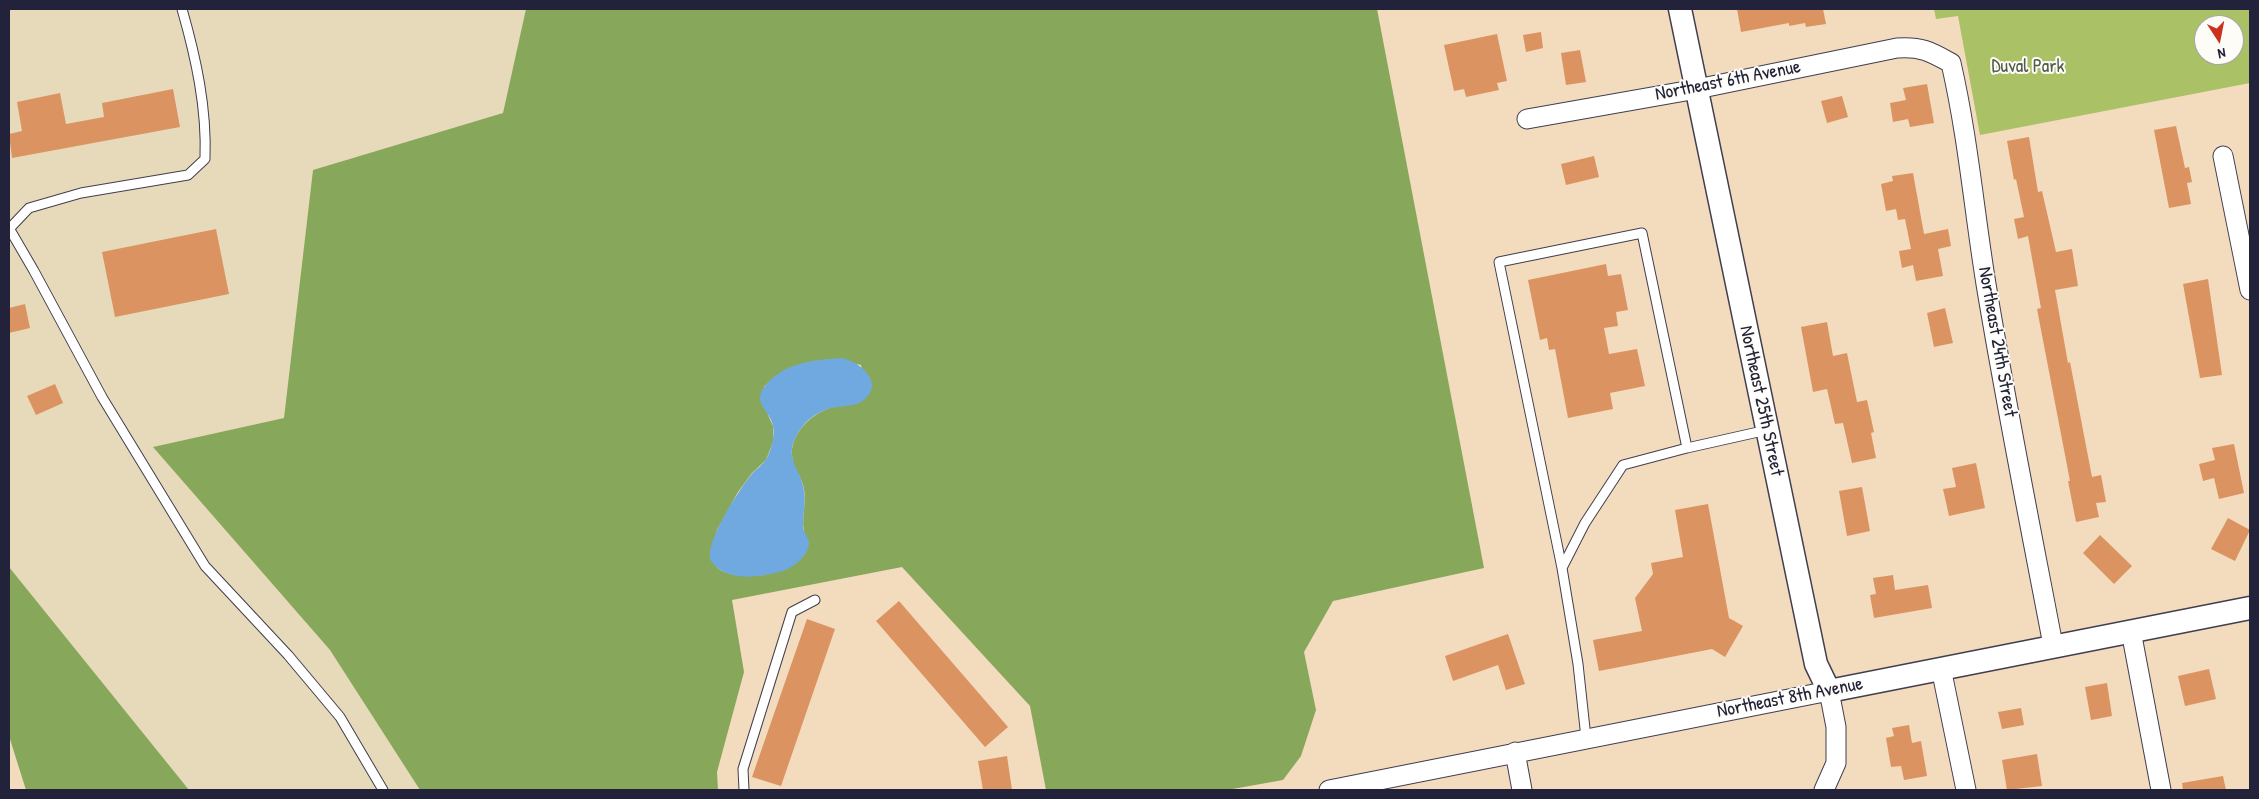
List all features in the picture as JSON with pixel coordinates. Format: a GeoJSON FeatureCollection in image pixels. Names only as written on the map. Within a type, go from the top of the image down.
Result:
{"type":"FeatureCollection","features":[{"type":"Feature","properties":{"kind":"street","name":"Northeast 25th Street"},"geometry":{"type":"LineString","coordinates":[[1680,9],[1816,664],[1829,690],[1836,726],[1836,764],[1824,790]]}},
{"type":"Feature","properties":{"kind":"street","name":"Northeast 6th Avenue"},"geometry":{"type":"LineString","coordinates":[[1527,119],[1897,48],[1914,47],[1929,51]]}},
{"type":"Feature","properties":{"kind":"street","name":"Northeast 24th Street"},"geometry":{"type":"LineString","coordinates":[[1929,51],[1951,63],[1964,117],[1986,281],[2001,372],[2053,645]]}},
{"type":"Feature","properties":{"kind":"street"},"geometry":{"type":"LineString","coordinates":[[2224,156],[2245,237],[2250,290]]}},
{"type":"Feature","properties":{"kind":"street","name":"Northeast 8th Avenue"},"geometry":{"type":"LineString","coordinates":[[1329,790],[2053,645],[2250,608]]}},
{"type":"Feature","properties":{"kind":"street"},"geometry":{"type":"LineString","coordinates":[[2131,631],[2161,790]]}},
{"type":"Feature","properties":{"kind":"street"},"geometry":{"type":"LineString","coordinates":[[1941,668],[1966,790]]}},
{"type":"Feature","properties":{"kind":"street"},"geometry":{"type":"LineString","coordinates":[[1515,752],[1522,790]]}},
{"type":"Feature","properties":{"kind":"lane"},"geometry":{"type":"LineString","coordinates":[[182,9],[196,64],[206,125],[205,159],[188,175],[81,192],[29,208],[9,228],[102,397],[205,566],[288,655],[340,717],[382,790]]}},
{"type":"Feature","properties":{"kind":"lane"},"geometry":{"type":"LineString","coordinates":[[1586,738],[1578,664],[1562,568],[1499,262],[1642,233],[1687,448]]}},
{"type":"Feature","properties":{"kind":"lane"},"geometry":{"type":"LineString","coordinates":[[1562,568],[1585,523],[1623,465],[1767,430]]}},
{"type":"Feature","properties":{"kind":"lane"},"geometry":{"type":"LineString","coordinates":[[744,790],[742,769],[792,612],[815,600]]}},
{"type":"Feature","properties":{"kind":"shaded area"},"geometry":{"type":"Polygon","coordinates":[[[9,9],[526,9],[503,113],[313,170],[284,418],[154,447],[330,650],[420,790],[189,790],[9,567],[9,9]]]}},
{"type":"Feature","properties":{"kind":"green space"},"geometry":{"type":"Polygon","coordinates":[[[526,9],[1377,9],[1484,568],[1333,601],[1304,652],[1316,710],[1301,756],[1283,780],[1227,790],[1046,790],[1030,706],[902,567],[732,600],[744,672],[717,772],[718,790],[420,790],[330,650],[153,447],[284,418],[313,170],[503,113],[526,9]],[[831,359],[802,364],[780,374],[764,387],[768,415],[773,426],[773,442],[766,460],[752,473],[738,492],[717,530],[710,557],[719,569],[734,575],[765,575],[805,535],[803,524],[804,489],[792,456],[794,440],[803,426],[816,415],[830,408],[853,404],[866,396],[861,365],[831,359]]]}},
{"type":"Feature","properties":{"kind":"green space","name":"Duval Park"},"geometry":{"type":"Polygon","coordinates":[[[1934,9],[2250,9],[2250,83],[1980,135],[1958,16],[1936,19],[1934,9]]]}},
{"type":"Feature","properties":{"kind":"green space"},"geometry":{"type":"Polygon","coordinates":[[[9,567],[189,790],[26,790],[9,736],[9,567]]]}},
{"type":"Feature","properties":{"kind":"water"},"geometry":{"type":"Polygon","coordinates":[[[841,358],[857,364],[864,370],[872,383],[872,390],[859,403],[830,408],[817,414],[801,428],[794,441],[792,448],[793,460],[803,484],[805,495],[803,527],[809,542],[806,553],[792,567],[770,574],[735,576],[721,570],[715,566],[710,558],[713,539],[739,492],[751,475],[764,463],[772,443],[772,421],[761,404],[760,394],[770,380],[788,368],[808,362],[841,358]]]}},
{"type":"Feature","properties":{"kind":"building"},"geometry":{"type":"Polygon","coordinates":[[[1737,9],[1823,9],[1826,24],[1806,27],[1805,23],[1789,26],[1789,23],[1741,32],[1737,9]]]}},
{"type":"Feature","properties":{"kind":"building"},"geometry":{"type":"Polygon","coordinates":[[[1541,32],[1543,48],[1526,52],[1523,35],[1541,32]]]}},
{"type":"Feature","properties":{"kind":"building"},"geometry":{"type":"Polygon","coordinates":[[[1497,34],[1507,81],[1497,83],[1499,90],[1466,97],[1464,89],[1454,91],[1444,45],[1497,34]]]}},
{"type":"Feature","properties":{"kind":"building"},"geometry":{"type":"Polygon","coordinates":[[[1580,50],[1586,82],[1566,85],[1561,53],[1580,50]]]}},
{"type":"Feature","properties":{"kind":"building"},"geometry":{"type":"Polygon","coordinates":[[[1927,84],[1934,123],[1910,127],[1908,119],[1893,122],[1890,103],[1906,100],[1903,88],[1927,84]]]}},
{"type":"Feature","properties":{"kind":"building"},"geometry":{"type":"Polygon","coordinates":[[[173,89],[180,127],[12,158],[9,134],[22,131],[17,102],[60,93],[66,124],[104,117],[102,103],[173,89]]]}},
{"type":"Feature","properties":{"kind":"building"},"geometry":{"type":"Polygon","coordinates":[[[1842,96],[1848,117],[1827,123],[1821,101],[1842,96]]]}},
{"type":"Feature","properties":{"kind":"building"},"geometry":{"type":"Polygon","coordinates":[[[2176,126],[2185,168],[2189,167],[2192,182],[2187,183],[2191,204],[2169,208],[2154,130],[2176,126]]]}},
{"type":"Feature","properties":{"kind":"building"},"geometry":{"type":"Polygon","coordinates":[[[2029,137],[2038,192],[2042,191],[2056,252],[2072,249],[2078,286],[2055,290],[2092,477],[2101,475],[2106,502],[2096,503],[2099,517],[2076,522],[2037,309],[2041,308],[2028,236],[2018,239],[2014,219],[2024,217],[2016,179],[2014,180],[2007,141],[2029,137]]]}},
{"type":"Feature","properties":{"kind":"building"},"geometry":{"type":"Polygon","coordinates":[[[1594,156],[1599,177],[1566,185],[1561,164],[1594,156]]]}},
{"type":"Feature","properties":{"kind":"building"},"geometry":{"type":"Polygon","coordinates":[[[1913,173],[1924,234],[1948,229],[1951,246],[1938,249],[1943,276],[1916,281],[1913,265],[1902,268],[1899,251],[1911,249],[1905,219],[1898,220],[1896,209],[1886,211],[1881,184],[1893,181],[1892,176],[1913,173]]]}},
{"type":"Feature","properties":{"kind":"building"},"geometry":{"type":"Polygon","coordinates":[[[216,229],[229,294],[115,317],[102,252],[216,229]]]}},
{"type":"Feature","properties":{"kind":"building"},"geometry":{"type":"Polygon","coordinates":[[[1606,264],[1608,276],[1621,274],[1628,310],[1616,312],[1618,326],[1604,328],[1609,354],[1637,349],[1645,386],[1610,393],[1613,409],[1568,418],[1555,349],[1549,350],[1547,338],[1540,340],[1528,280],[1606,264]]]}},
{"type":"Feature","properties":{"kind":"building"},"geometry":{"type":"Polygon","coordinates":[[[2208,279],[2222,375],[2200,378],[2183,284],[2208,279]]]}},
{"type":"Feature","properties":{"kind":"building"},"geometry":{"type":"Polygon","coordinates":[[[25,304],[30,328],[9,333],[9,308],[25,304]]]}},
{"type":"Feature","properties":{"kind":"building"},"geometry":{"type":"Polygon","coordinates":[[[1945,308],[1953,343],[1934,347],[1927,313],[1945,308]]]}},
{"type":"Feature","properties":{"kind":"building"},"geometry":{"type":"Polygon","coordinates":[[[1827,322],[1833,356],[1847,353],[1857,402],[1867,400],[1874,432],[1871,433],[1876,458],[1852,463],[1843,423],[1835,424],[1827,389],[1813,392],[1801,327],[1827,322]]]}},
{"type":"Feature","properties":{"kind":"building"},"geometry":{"type":"Polygon","coordinates":[[[55,384],[63,403],[36,415],[27,396],[55,384]]]}},
{"type":"Feature","properties":{"kind":"building"},"geometry":{"type":"Polygon","coordinates":[[[2234,444],[2244,493],[2219,499],[2214,478],[2203,481],[2199,464],[2215,460],[2212,448],[2234,444]]]}},
{"type":"Feature","properties":{"kind":"building"},"geometry":{"type":"Polygon","coordinates":[[[1976,463],[1985,508],[1949,516],[1943,489],[1956,487],[1952,468],[1976,463]]]}},
{"type":"Feature","properties":{"kind":"building"},"geometry":{"type":"Polygon","coordinates":[[[1862,487],[1870,531],[1847,536],[1839,491],[1862,487]]]}},
{"type":"Feature","properties":{"kind":"building"},"geometry":{"type":"Polygon","coordinates":[[[1708,504],[1729,618],[1743,626],[1725,657],[1712,649],[1599,671],[1593,640],[1642,631],[1635,598],[1653,574],[1651,563],[1683,557],[1675,510],[1708,504]]]}},
{"type":"Feature","properties":{"kind":"building"},"geometry":{"type":"Polygon","coordinates":[[[2228,518],[2250,530],[2235,561],[2211,549],[2228,518]]]}},
{"type":"Feature","properties":{"kind":"building"},"geometry":{"type":"Polygon","coordinates":[[[2100,535],[2132,566],[2114,584],[2083,553],[2100,535]]]}},
{"type":"Feature","properties":{"kind":"building"},"geometry":{"type":"Polygon","coordinates":[[[1893,575],[1895,590],[1928,585],[1932,608],[1874,618],[1870,595],[1876,594],[1873,578],[1893,575]]]}},
{"type":"Feature","properties":{"kind":"building"},"geometry":{"type":"Polygon","coordinates":[[[899,601],[1008,727],[985,747],[876,621],[899,601]]]}},
{"type":"Feature","properties":{"kind":"building"},"geometry":{"type":"Polygon","coordinates":[[[807,619],[835,629],[781,786],[752,777],[807,619]]]}},
{"type":"Feature","properties":{"kind":"building"},"geometry":{"type":"Polygon","coordinates":[[[1508,634],[1525,684],[1506,690],[1498,665],[1453,681],[1445,656],[1508,634]]]}},
{"type":"Feature","properties":{"kind":"building"},"geometry":{"type":"Polygon","coordinates":[[[2209,669],[2216,699],[2185,706],[2178,676],[2209,669]]]}},
{"type":"Feature","properties":{"kind":"building"},"geometry":{"type":"Polygon","coordinates":[[[2107,683],[2112,716],[2091,720],[2085,687],[2107,683]]]}},
{"type":"Feature","properties":{"kind":"building"},"geometry":{"type":"Polygon","coordinates":[[[2021,708],[2024,725],[2002,729],[1998,712],[2021,708]]]}},
{"type":"Feature","properties":{"kind":"building"},"geometry":{"type":"Polygon","coordinates":[[[1909,725],[1912,743],[1921,741],[1927,776],[1904,780],[1901,766],[1891,767],[1886,738],[1894,736],[1892,728],[1909,725]]]}},
{"type":"Feature","properties":{"kind":"building"},"geometry":{"type":"Polygon","coordinates":[[[2037,754],[2042,786],[2007,790],[2002,760],[2037,754]]]}},
{"type":"Feature","properties":{"kind":"building"},"geometry":{"type":"Polygon","coordinates":[[[1007,756],[1012,790],[983,790],[978,761],[1007,756]]]}},
{"type":"Feature","properties":{"kind":"building"},"geometry":{"type":"Polygon","coordinates":[[[2223,776],[2226,790],[2183,790],[2182,783],[2223,776]]]}}]}
